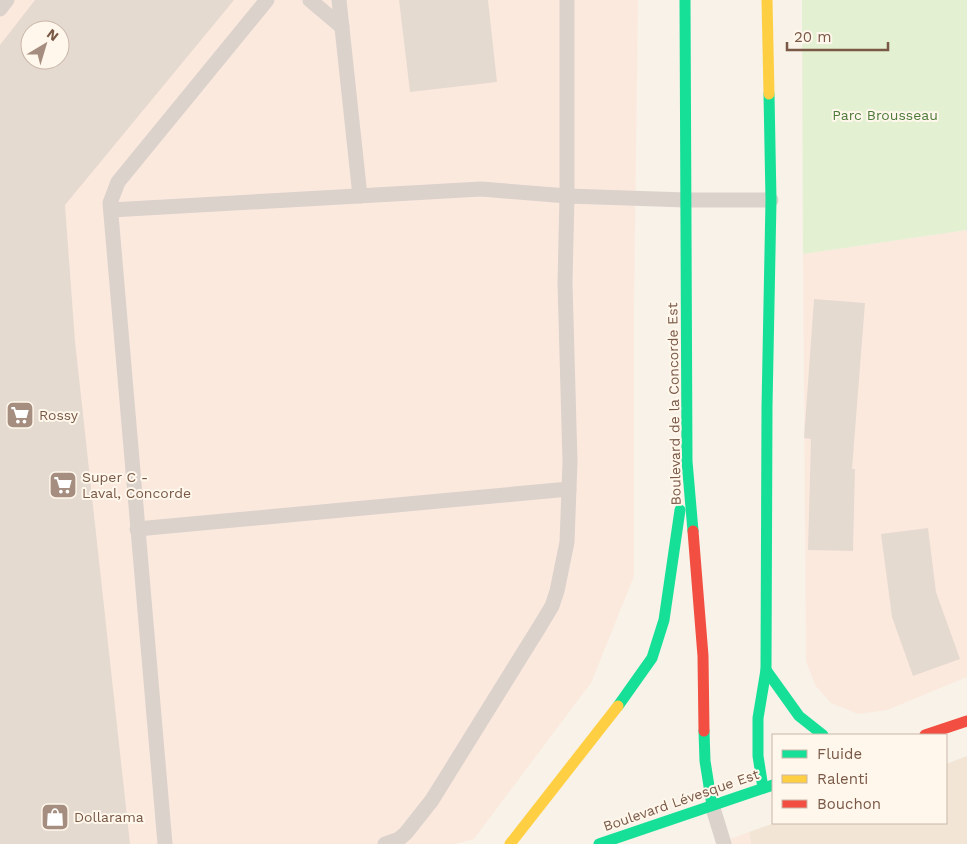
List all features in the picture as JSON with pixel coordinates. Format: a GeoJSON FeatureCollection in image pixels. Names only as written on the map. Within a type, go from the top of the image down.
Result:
{"type":"FeatureCollection","features":[{"type":"Feature","properties":{"kind":"street","name":"Boulevard de la Concorde Est"},"geometry":{"type":"LineString","coordinates":[[684,0],[687,461],[703,656],[704,761],[712,806]]}},
{"type":"Feature","properties":{"kind":"street"},"geometry":{"type":"LineString","coordinates":[[766,0],[771,200],[767,407],[766,670],[758,718],[758,756],[768,786]]}},
{"type":"Feature","properties":{"kind":"street"},"geometry":{"type":"LineString","coordinates":[[510,844],[633,687],[652,658],[664,620],[687,461]]}},
{"type":"Feature","properties":{"kind":"street"},"geometry":{"type":"LineString","coordinates":[[766,670],[799,716],[822,734]]}},
{"type":"Feature","properties":{"kind":"street"},"geometry":{"type":"LineString","coordinates":[[929,734],[967,721]]}},
{"type":"Feature","properties":{"kind":"street","name":"Boulevard Lévesque Est"},"geometry":{"type":"LineString","coordinates":[[599,844],[768,786]]}},
{"type":"Feature","properties":{"kind":"lane"},"geometry":{"type":"LineString","coordinates":[[0,9],[7,0]]}},
{"type":"Feature","properties":{"kind":"lane"},"geometry":{"type":"LineString","coordinates":[[165,844],[110,203],[118,182],[267,0]]}},
{"type":"Feature","properties":{"kind":"lane"},"geometry":{"type":"LineString","coordinates":[[310,0],[342,27]]}},
{"type":"Feature","properties":{"kind":"lane"},"geometry":{"type":"LineString","coordinates":[[340,0],[360,196]]}},
{"type":"Feature","properties":{"kind":"lane"},"geometry":{"type":"LineString","coordinates":[[384,844],[399,839],[406,833],[432,800],[552,606],[562,576],[567,542],[569,489],[568,336],[565,283],[567,0]]}},
{"type":"Feature","properties":{"kind":"lane"},"geometry":{"type":"LineString","coordinates":[[110,210],[482,188],[567,196],[686,200],[771,200]]}},
{"type":"Feature","properties":{"kind":"lane"},"geometry":{"type":"LineString","coordinates":[[137,528],[569,489]]}},
{"type":"Feature","properties":{"kind":"lane"},"geometry":{"type":"LineString","coordinates":[[712,806],[724,844]]}},
{"type":"Feature","properties":{"kind":"shaded area"},"geometry":{"type":"Polygon","coordinates":[[[0,0],[638,0],[634,306],[634,576],[591,683],[474,839],[455,844],[0,844],[0,0]]]}},
{"type":"Feature","properties":{"kind":"shaded area"},"geometry":{"type":"Polygon","coordinates":[[[967,230],[967,677],[887,710],[858,714],[831,703],[815,685],[806,661],[803,254],[967,230]]]}},
{"type":"Feature","properties":{"kind":"shaded area"},"geometry":{"type":"Polygon","coordinates":[[[967,756],[967,844],[751,844],[749,832],[772,824],[947,824],[947,764],[967,756]]]}},
{"type":"Feature","properties":{"kind":"shaded area"},"geometry":{"type":"Polygon","coordinates":[[[749,832],[751,844],[716,844],[749,832]]]}},
{"type":"Feature","properties":{"kind":"green space","name":"Parc Brousseau"},"geometry":{"type":"Polygon","coordinates":[[[802,0],[967,0],[967,230],[803,254],[802,0]]]}},
{"type":"Feature","properties":{"kind":"building"},"geometry":{"type":"Polygon","coordinates":[[[35,0],[234,0],[65,205],[75,341],[130,844],[0,844],[0,45],[35,0]]]}},
{"type":"Feature","properties":{"kind":"building"},"geometry":{"type":"Polygon","coordinates":[[[399,0],[488,0],[497,82],[410,92],[399,0]]]}},
{"type":"Feature","properties":{"kind":"building"},"geometry":{"type":"Polygon","coordinates":[[[814,299],[865,303],[852,469],[855,469],[853,551],[808,550],[811,439],[804,438],[814,299]]]}},
{"type":"Feature","properties":{"kind":"building"},"geometry":{"type":"Polygon","coordinates":[[[928,528],[936,592],[960,659],[913,676],[892,617],[881,534],[928,528]]]}},
{"type":"Feature","properties":{"kind":"traffic: fast"},"geometry":{"type":"LineString","coordinates":[[685,0],[687,461],[693,531]]}},
{"type":"Feature","properties":{"kind":"traffic: fast"},"geometry":{"type":"LineString","coordinates":[[763,788],[758,756],[758,718],[766,670],[767,407],[771,200],[769,94]]}},
{"type":"Feature","properties":{"kind":"traffic: fast"},"geometry":{"type":"LineString","coordinates":[[618,706],[652,658],[664,620],[680,510]]}},
{"type":"Feature","properties":{"kind":"traffic: fast"},"geometry":{"type":"LineString","coordinates":[[766,670],[799,716],[822,734]]}},
{"type":"Feature","properties":{"kind":"traffic: fast"},"geometry":{"type":"LineString","coordinates":[[704,731],[705,761],[712,805]]}},
{"type":"Feature","properties":{"kind":"traffic: fast"},"geometry":{"type":"LineString","coordinates":[[599,844],[772,785]]}},
{"type":"Feature","properties":{"kind":"traffic: slow"},"geometry":{"type":"LineString","coordinates":[[767,0],[769,94]]}},
{"type":"Feature","properties":{"kind":"traffic: slow"},"geometry":{"type":"LineString","coordinates":[[510,844],[618,706]]}},
{"type":"Feature","properties":{"kind":"traffic: jam"},"geometry":{"type":"LineString","coordinates":[[693,531],[703,656],[704,731]]}},
{"type":"Feature","properties":{"kind":"traffic: jam"},"geometry":{"type":"LineString","coordinates":[[928,734],[967,721]]}},
{"type":"Feature","properties":{"kind":"place","name":"Rossy"},"geometry":{"type":"Point","coordinates":[20,415]}},
{"type":"Feature","properties":{"kind":"place","name":"Super C - Laval, Concorde"},"geometry":{"type":"Point","coordinates":[63,485]}},
{"type":"Feature","properties":{"kind":"place","name":"Dollarama"},"geometry":{"type":"Point","coordinates":[55,817]}}]}
